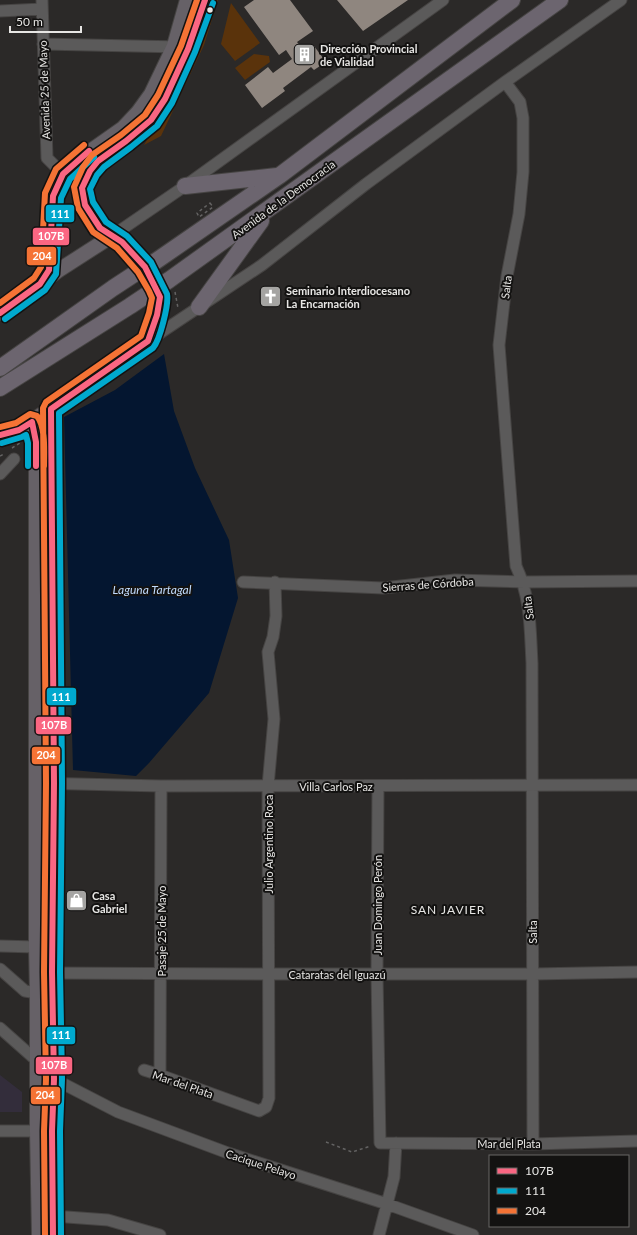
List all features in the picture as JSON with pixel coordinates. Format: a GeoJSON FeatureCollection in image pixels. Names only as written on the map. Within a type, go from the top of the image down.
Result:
{"type":"FeatureCollection","features":[{"type":"Feature","properties":{"kind":"highway","name":"Avenida de la Democracia"},"geometry":{"type":"LineString","coordinates":[[0,368],[279,176],[512,0]]}},
{"type":"Feature","properties":{"kind":"highway","name":"Avenida de la Democracia"},"geometry":{"type":"LineString","coordinates":[[0,388],[170,280],[560,0]]}},
{"type":"Feature","properties":{"kind":"highway"},"geometry":{"type":"LineString","coordinates":[[185,186],[279,176]]}},
{"type":"Feature","properties":{"kind":"highway"},"geometry":{"type":"LineString","coordinates":[[199,307],[251,233],[273,206]]}},
{"type":"Feature","properties":{"kind":"main road"},"geometry":{"type":"LineString","coordinates":[[0,435],[21,436],[32,422],[148,341],[157,315],[160,297],[145,267],[122,242],[100,228],[92,218],[85,204],[82,188],[90,171],[98,161],[126,141],[151,120],[165,98],[181,48],[187,0]]}},
{"type":"Feature","properties":{"kind":"main road"},"geometry":{"type":"LineString","coordinates":[[40,284],[49,270],[53,196],[63,174],[79,159],[123,128],[138,112],[181,48],[204,0]]}},
{"type":"Feature","properties":{"kind":"main road"},"geometry":{"type":"LineString","coordinates":[[0,313],[40,284],[112,236]]}},
{"type":"Feature","properties":{"kind":"main road"},"geometry":{"type":"LineString","coordinates":[[51,409],[54,783],[52,972],[54,1079],[52,1131],[53,1235]]}},
{"type":"Feature","properties":{"kind":"main road"},"geometry":{"type":"LineString","coordinates":[[32,422],[36,442],[36,1060],[39,1235]]}},
{"type":"Feature","properties":{"kind":"street"},"geometry":{"type":"LineString","coordinates":[[112,236],[185,186],[443,0]]}},
{"type":"Feature","properties":{"kind":"street"},"geometry":{"type":"LineString","coordinates":[[148,341],[262,265],[366,184],[505,82],[621,0]]}},
{"type":"Feature","properties":{"kind":"street"},"geometry":{"type":"LineString","coordinates":[[0,12],[42,5]]}},
{"type":"Feature","properties":{"kind":"street","name":"Avenida 25 de Mayo"},"geometry":{"type":"LineString","coordinates":[[42,5],[47,158],[63,174]]}},
{"type":"Feature","properties":{"kind":"street"},"geometry":{"type":"LineString","coordinates":[[43,44],[181,48]]}},
{"type":"Feature","properties":{"kind":"street","name":"Salta"},"geometry":{"type":"LineString","coordinates":[[505,82],[520,102],[523,118],[523,172],[519,214],[507,276],[499,344],[516,566],[524,582],[528,601],[532,663],[533,1144]]}},
{"type":"Feature","properties":{"kind":"street"},"geometry":{"type":"LineString","coordinates":[[0,474],[8,451],[21,436]]}},
{"type":"Feature","properties":{"kind":"street","name":"Sierras de Córdoba"},"geometry":{"type":"LineString","coordinates":[[242,582],[275,582],[382,588],[455,580],[524,582],[637,581]]}},
{"type":"Feature","properties":{"kind":"street","name":"Julio Argentino Roca"},"geometry":{"type":"LineString","coordinates":[[266,1108],[269,1098],[268,786],[274,719],[268,652],[273,637],[276,616],[275,582]]}},
{"type":"Feature","properties":{"kind":"street","name":"Villa Carlos Paz"},"geometry":{"type":"LineString","coordinates":[[36,783],[161,786],[637,785]]}},
{"type":"Feature","properties":{"kind":"street","name":"Pasaje 25 de Mayo"},"geometry":{"type":"LineString","coordinates":[[160,1075],[161,786]]}},
{"type":"Feature","properties":{"kind":"street","name":"Juan Domingo Perón"},"geometry":{"type":"LineString","coordinates":[[378,786],[377,974],[380,1143]]}},
{"type":"Feature","properties":{"kind":"street"},"geometry":{"type":"LineString","coordinates":[[0,946],[36,947]]}},
{"type":"Feature","properties":{"kind":"street"},"geometry":{"type":"LineString","coordinates":[[0,968],[25,991],[37,993]]}},
{"type":"Feature","properties":{"kind":"street","name":"Cataratas del Iguazú"},"geometry":{"type":"LineString","coordinates":[[37,973],[533,974],[637,972]]}},
{"type":"Feature","properties":{"kind":"street"},"geometry":{"type":"LineString","coordinates":[[0,1028],[36,1060]]}},
{"type":"Feature","properties":{"kind":"street","name":"Mar del Plata"},"geometry":{"type":"LineString","coordinates":[[144,1070],[259,1111],[266,1108]]}},
{"type":"Feature","properties":{"kind":"street","name":"Cacique Pelayo"},"geometry":{"type":"LineString","coordinates":[[54,1079],[118,1112],[228,1154],[387,1204],[473,1235]]}},
{"type":"Feature","properties":{"kind":"street"},"geometry":{"type":"LineString","coordinates":[[0,1131],[52,1131]]}},
{"type":"Feature","properties":{"kind":"street","name":"Mar del Plata"},"geometry":{"type":"LineString","coordinates":[[380,1143],[533,1144],[637,1141]]}},
{"type":"Feature","properties":{"kind":"street"},"geometry":{"type":"LineString","coordinates":[[379,1235],[394,1177],[396,1143]]}},
{"type":"Feature","properties":{"kind":"street"},"geometry":{"type":"LineString","coordinates":[[53,1216],[108,1220],[160,1235]]}},
{"type":"Feature","properties":{"kind":"path"},"geometry":{"type":"LineString","coordinates":[[210,203],[213,207],[206,213],[199,217],[196,213],[210,203]]}},
{"type":"Feature","properties":{"kind":"path"},"geometry":{"type":"LineString","coordinates":[[174,290],[181,318]]}},
{"type":"Feature","properties":{"kind":"path"},"geometry":{"type":"LineString","coordinates":[[0,456],[8,451],[21,436]]}},
{"type":"Feature","properties":{"kind":"path"},"geometry":{"type":"LineString","coordinates":[[326,1142],[352,1152],[380,1143]]}},
{"type":"Feature","properties":{"kind":"shaded area"},"geometry":{"type":"Polygon","coordinates":[[[209,0],[218,0],[204,45],[161,136],[144,145],[157,123],[178,95],[199,37],[209,0]]]}},
{"type":"Feature","properties":{"kind":"shaded area"},"geometry":{"type":"Polygon","coordinates":[[[231,3],[260,43],[235,61],[221,44],[231,3]]]}},
{"type":"Feature","properties":{"kind":"shaded area"},"geometry":{"type":"Polygon","coordinates":[[[254,54],[269,56],[270,62],[245,80],[235,68],[254,54]]]}},
{"type":"Feature","properties":{"kind":"shaded area"},"geometry":{"type":"Polygon","coordinates":[[[43,440],[47,765],[42,767],[42,441],[43,440]]]}},
{"type":"Feature","properties":{"kind":"shaded area"},"geometry":{"type":"Polygon","coordinates":[[[43,800],[49,800],[48,953],[42,953],[43,800]]]}},
{"type":"Feature","properties":{"kind":"shaded area"},"geometry":{"type":"Polygon","coordinates":[[[43,993],[49,993],[48,1120],[42,1120],[43,993]]]}},
{"type":"Feature","properties":{"kind":"shaded area"},"geometry":{"type":"Polygon","coordinates":[[[0,1075],[22,1092],[22,1112],[0,1112],[0,1075]]]}},
{"type":"Feature","properties":{"kind":"water","name":"Laguna Tartagal"},"geometry":{"type":"Polygon","coordinates":[[[164,354],[174,411],[195,468],[229,540],[238,598],[209,693],[149,763],[136,776],[73,770],[64,417],[115,390],[164,354]]]}},
{"type":"Feature","properties":{"kind":"building","name":"Dirección Provincial de Vialidad"},"geometry":{"type":"Polygon","coordinates":[[[254,0],[290,0],[313,31],[297,42],[305,52],[314,46],[326,62],[314,70],[311,67],[283,88],[285,91],[262,108],[245,85],[268,67],[273,73],[292,59],[286,50],[279,55],[244,7],[254,0]]]}},
{"type":"Feature","properties":{"kind":"building"},"geometry":{"type":"Polygon","coordinates":[[[337,0],[408,0],[363,31],[337,0]]]}},
{"type":"Feature","properties":{"kind":"transit line","name":"204"},"geometry":{"type":"LineString","coordinates":[[45,1235],[44,1131],[46,1079],[44,972],[46,783],[43,408],[46,402],[141,336],[149,313],[152,298],[149,291],[138,272],[117,248],[93,232],[78,208],[74,187],[83,167],[92,155],[121,135],[145,115],[158,95],[181,46],[197,0]]}},
{"type":"Feature","properties":{"kind":"transit line","name":"107B"},"geometry":{"type":"LineString","coordinates":[[53,1235],[52,1131],[54,1079],[52,972],[54,783],[51,409],[148,341],[157,315],[160,297],[145,267],[122,242],[100,228],[85,205],[82,188],[90,171],[98,161],[126,141],[151,120],[165,99],[188,49],[205,0]]}},
{"type":"Feature","properties":{"kind":"transit line","name":"111"},"geometry":{"type":"LineString","coordinates":[[61,1235],[60,1131],[62,1079],[60,972],[62,783],[59,413],[153,348],[156,344],[165,313],[167,294],[151,262],[127,236],[106,222],[93,202],[90,189],[97,175],[104,167],[157,126],[172,103],[195,52],[213,3]]}},
{"type":"Feature","properties":{"kind":"transit line","name":"204"},"geometry":{"type":"LineString","coordinates":[[0,303],[34,278],[41,267],[45,193],[56,169],[84,145]]}},
{"type":"Feature","properties":{"kind":"transit line","name":"107B"},"geometry":{"type":"LineString","coordinates":[[0,313],[40,284],[49,270],[53,196],[63,174],[89,151]]}},
{"type":"Feature","properties":{"kind":"transit line","name":"111"},"geometry":{"type":"LineString","coordinates":[[5,319],[45,290],[56,274],[61,198],[70,179],[94,157]]}},
{"type":"Feature","properties":{"kind":"transit line","name":"204"},"geometry":{"type":"LineString","coordinates":[[0,427],[16,423],[30,414],[37,416],[42,426],[43,433],[44,466]]}},
{"type":"Feature","properties":{"kind":"transit line","name":"107B"},"geometry":{"type":"LineString","coordinates":[[0,435],[19,430],[32,422],[36,442],[36,466]]}},
{"type":"Feature","properties":{"kind":"transit line","name":"111"},"geometry":{"type":"LineString","coordinates":[[2,443],[26,435],[28,443],[28,466]]}},
{"type":"Feature","properties":{"kind":"place","name":"Dirección Provincial de Vialidad"},"geometry":{"type":"Point","coordinates":[304,54]}},
{"type":"Feature","properties":{"kind":"place","name":"Seminario Interdiocesano La Encarnación"},"geometry":{"type":"Point","coordinates":[271,296]}},
{"type":"Feature","properties":{"kind":"place","name":"Casa Gabriel"},"geometry":{"type":"Point","coordinates":[77,901]}},
{"type":"Feature","properties":{"kind":"district","name":"SAN JAVIER"},"geometry":{"type":"Point","coordinates":[448,909]}}]}
